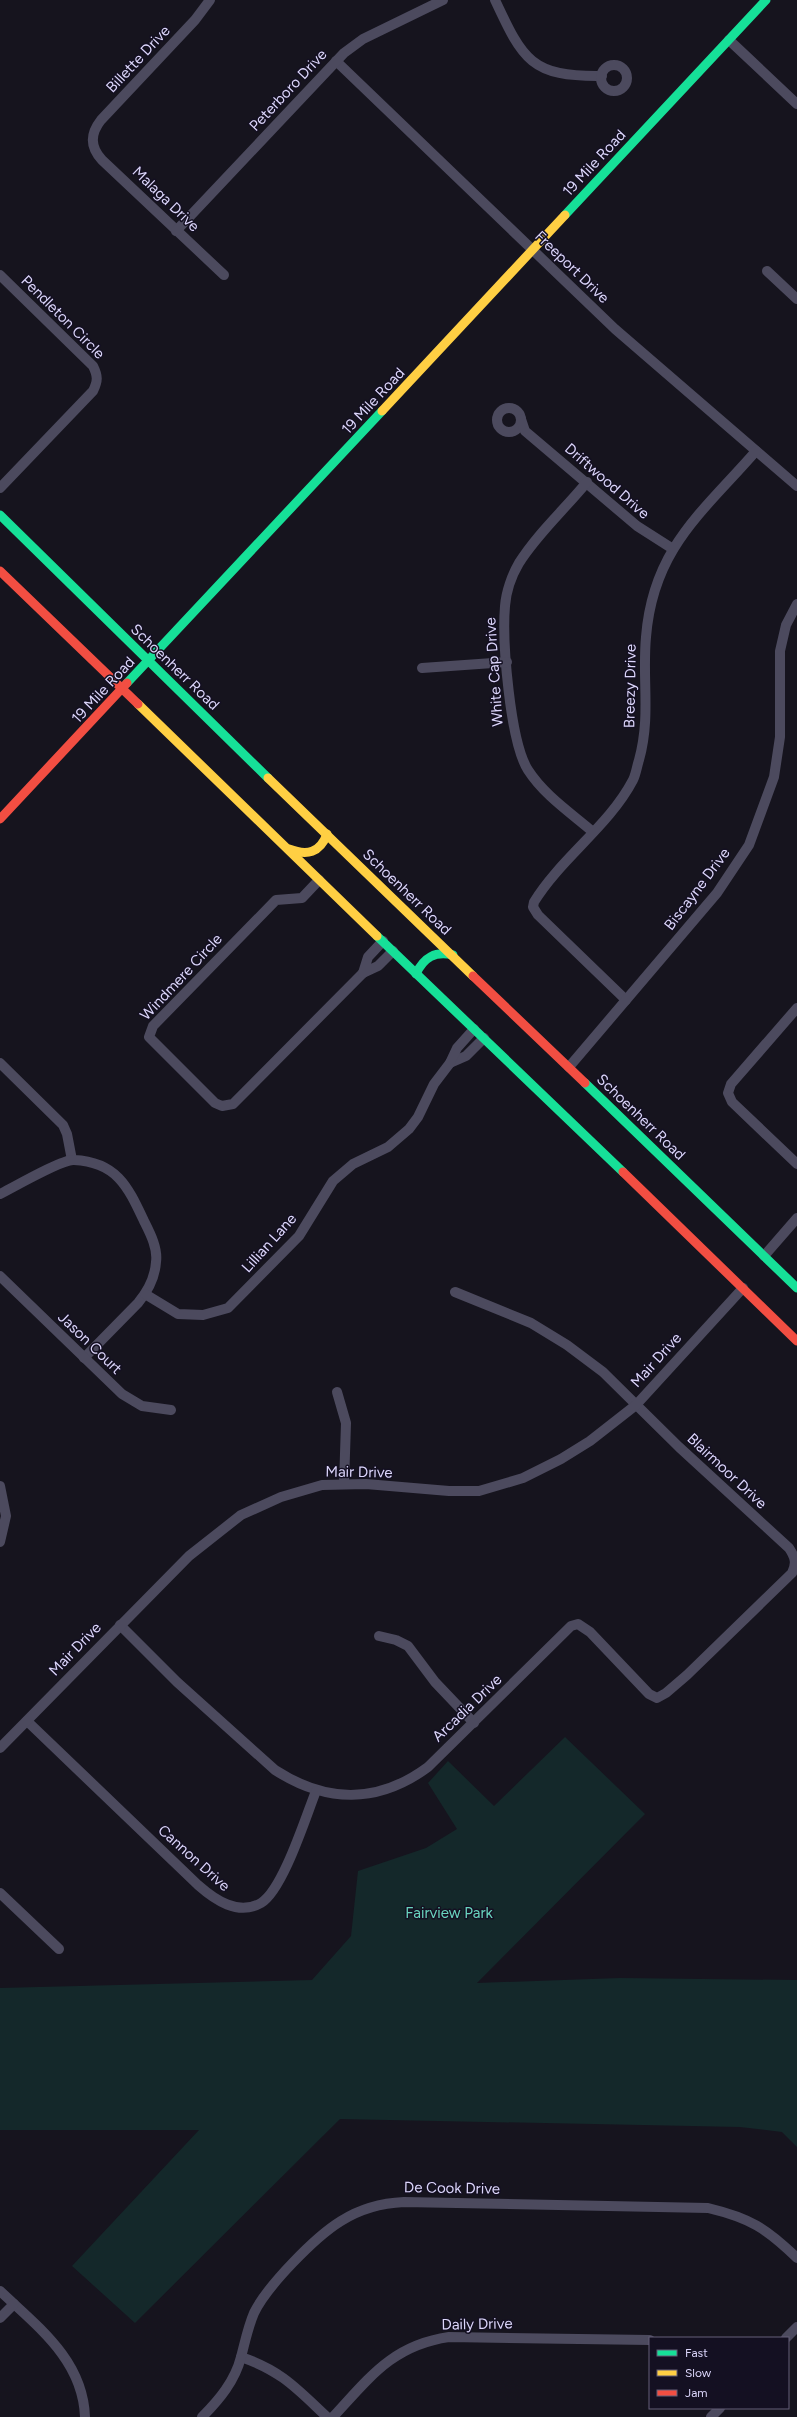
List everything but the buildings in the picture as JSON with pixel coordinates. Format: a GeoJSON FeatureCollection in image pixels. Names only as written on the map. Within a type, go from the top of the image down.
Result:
{"type":"FeatureCollection","features":[{"type":"Feature","properties":{"kind":"main road","name":"19 Mile Road"},"geometry":{"type":"LineString","coordinates":[[0,819],[766,0]]}},
{"type":"Feature","properties":{"kind":"main road","name":"Schoenherr Road"},"geometry":{"type":"LineString","coordinates":[[0,515],[327,834],[797,1288]]}},
{"type":"Feature","properties":{"kind":"main road"},"geometry":{"type":"LineString","coordinates":[[0,572],[797,1341]]}},
{"type":"Feature","properties":{"kind":"main road"},"geometry":{"type":"LineString","coordinates":[[288,849],[303,854],[313,853],[322,845],[327,834]]}},
{"type":"Feature","properties":{"kind":"main road"},"geometry":{"type":"LineString","coordinates":[[416,974],[421,963],[429,956],[444,952],[453,955]]}},
{"type":"Feature","properties":{"kind":"street","name":"Billette Drive"},"geometry":{"type":"LineString","coordinates":[[93,142],[94,131],[101,120],[195,20],[210,0]]}},
{"type":"Feature","properties":{"kind":"street","name":"Peterboro Drive"},"geometry":{"type":"LineString","coordinates":[[176,231],[336,61],[359,41],[443,0]]}},
{"type":"Feature","properties":{"kind":"street"},"geometry":{"type":"LineString","coordinates":[[494,0],[516,44],[535,64],[558,74],[602,76]]}},
{"type":"Feature","properties":{"kind":"street"},"geometry":{"type":"LineString","coordinates":[[729,40],[797,104]]}},
{"type":"Feature","properties":{"kind":"street","name":"Freeport Drive"},"geometry":{"type":"LineString","coordinates":[[336,61],[615,328],[797,486]]}},
{"type":"Feature","properties":{"kind":"street","name":"Malaga Drive"},"geometry":{"type":"LineString","coordinates":[[93,142],[98,155],[176,231],[224,275]]}},
{"type":"Feature","properties":{"kind":"street"},"geometry":{"type":"LineString","coordinates":[[767,271],[797,299]]}},
{"type":"Feature","properties":{"kind":"street","name":"Pendleton Circle"},"geometry":{"type":"LineString","coordinates":[[0,276],[93,366],[98,374],[97,383],[93,391],[0,488]]}},
{"type":"Feature","properties":{"kind":"street"},"geometry":{"type":"LineString","coordinates":[[513,432],[519,427],[521,419],[518,412],[511,409],[504,410],[498,415],[499,427],[505,431],[513,432],[526,431]]}},
{"type":"Feature","properties":{"kind":"street","name":"Driftwood Drive"},"geometry":{"type":"LineString","coordinates":[[521,419],[526,431],[647,534],[673,549]]}},
{"type":"Feature","properties":{"kind":"street","name":"Breezy Drive"},"geometry":{"type":"LineString","coordinates":[[626,1000],[538,915],[533,907],[537,897],[616,806],[634,779],[643,747],[647,707],[647,624],[658,583],[673,549],[696,515],[756,451]]}},
{"type":"Feature","properties":{"kind":"street","name":"White Cap Drive"},"geometry":{"type":"LineString","coordinates":[[587,482],[519,564],[510,585],[505,606],[507,662],[514,734],[522,759],[528,770],[548,794],[593,832]]}},
{"type":"Feature","properties":{"kind":"street","name":"Biscayne Drive"},"geometry":{"type":"LineString","coordinates":[[569,1067],[717,893],[749,845],[768,797],[778,756],[780,737],[780,651],[782,635],[797,604]]}},
{"type":"Feature","properties":{"kind":"street"},"geometry":{"type":"LineString","coordinates":[[422,668],[507,662]]}},
{"type":"Feature","properties":{"kind":"street","name":"Windmere Circle"},"geometry":{"type":"LineString","coordinates":[[319,880],[302,898],[276,900],[153,1026],[149,1037],[215,1103],[222,1106],[233,1104],[363,973],[378,966],[393,951]]}},
{"type":"Feature","properties":{"kind":"street","name":"Windmere Circle"},"geometry":{"type":"LineString","coordinates":[[363,973],[368,957],[383,941]]}},
{"type":"Feature","properties":{"kind":"street"},"geometry":{"type":"LineString","coordinates":[[797,1008],[731,1084],[728,1093],[732,1102],[797,1164]]}},
{"type":"Feature","properties":{"kind":"street","name":"Lillian Lane"},"geometry":{"type":"LineString","coordinates":[[145,1294],[178,1314],[203,1315],[228,1308],[299,1236],[332,1181],[353,1164],[388,1147],[409,1129],[418,1117],[434,1084],[450,1063],[457,1048],[474,1029]]}},
{"type":"Feature","properties":{"kind":"street","name":"Lillian Lane"},"geometry":{"type":"LineString","coordinates":[[450,1063],[466,1056],[484,1038]]}},
{"type":"Feature","properties":{"kind":"street"},"geometry":{"type":"LineString","coordinates":[[0,1063],[63,1126],[68,1134],[72,1160]]}},
{"type":"Feature","properties":{"kind":"street"},"geometry":{"type":"LineString","coordinates":[[0,1194],[72,1160],[102,1166],[113,1171],[128,1187],[154,1246],[156,1261],[152,1280],[145,1294],[84,1358]]}},
{"type":"Feature","properties":{"kind":"street"},"geometry":{"type":"LineString","coordinates":[[764,1256],[797,1218]]}},
{"type":"Feature","properties":{"kind":"street","name":"Jason Court"},"geometry":{"type":"LineString","coordinates":[[0,1276],[84,1358],[130,1400],[142,1406],[171,1410]]}},
{"type":"Feature","properties":{"kind":"street","name":"Mair Drive"},"geometry":{"type":"LineString","coordinates":[[0,1748],[189,1556],[241,1515],[261,1505],[322,1485],[344,1484],[449,1491],[479,1491],[524,1478],[561,1459],[602,1432],[636,1405],[742,1288]]}},
{"type":"Feature","properties":{"kind":"street","name":"Blairmoor Drive"},"geometry":{"type":"LineString","coordinates":[[455,1292],[531,1323],[567,1345],[604,1372],[636,1405],[789,1548],[795,1559]]}},
{"type":"Feature","properties":{"kind":"street"},"geometry":{"type":"LineString","coordinates":[[337,1392],[346,1423],[344,1484]]}},
{"type":"Feature","properties":{"kind":"street"},"geometry":{"type":"LineString","coordinates":[[0,1486],[5,1502],[6,1516],[0,1542]]}},
{"type":"Feature","properties":{"kind":"street","name":"Arcadia Drive"},"geometry":{"type":"LineString","coordinates":[[120,1625],[177,1682],[261,1759],[292,1781],[316,1791],[364,1794],[399,1785],[428,1767],[571,1626],[578,1624],[590,1632],[649,1694],[657,1698],[666,1693],[687,1675],[792,1573],[796,1566],[795,1559]]}},
{"type":"Feature","properties":{"kind":"street"},"geometry":{"type":"LineString","coordinates":[[379,1636],[396,1640],[408,1646],[435,1682],[474,1723]]}},
{"type":"Feature","properties":{"kind":"street","name":"Cannon Drive"},"geometry":{"type":"LineString","coordinates":[[27,1721],[198,1885],[224,1904],[240,1907],[255,1906],[270,1895],[287,1864],[316,1791]]}},
{"type":"Feature","properties":{"kind":"street"},"geometry":{"type":"LineString","coordinates":[[0,1893],[59,1949]]}},
{"type":"Feature","properties":{"kind":"street","name":"De Cook Drive"},"geometry":{"type":"LineString","coordinates":[[202,2417],[225,2391],[241,2357],[254,2312],[277,2281],[341,2220],[364,2210],[391,2203],[708,2208],[738,2216],[760,2226],[797,2258]]}},
{"type":"Feature","properties":{"kind":"street"},"geometry":{"type":"LineString","coordinates":[[0,2291],[52,2340],[73,2369],[81,2389],[85,2417]]}},
{"type":"Feature","properties":{"kind":"street"},"geometry":{"type":"LineString","coordinates":[[0,2318],[14,2304]]}},
{"type":"Feature","properties":{"kind":"street"},"geometry":{"type":"LineString","coordinates":[[787,2337],[797,2327]]}},
{"type":"Feature","properties":{"kind":"street","name":"Daily Drive"},"geometry":{"type":"LineString","coordinates":[[333,2417],[385,2364],[410,2347],[423,2342],[450,2337],[649,2340]]}},
{"type":"Feature","properties":{"kind":"street"},"geometry":{"type":"LineString","coordinates":[[241,2357],[265,2366],[280,2374],[327,2417]]}},
{"type":"Feature","properties":{"kind":"street"},"geometry":{"type":"LineString","coordinates":[[711,2417],[719,2409]]}},
{"type":"Feature","properties":{"kind":"green space","name":"Fairview Park"},"geometry":{"type":"Polygon","coordinates":[[[565,1737],[645,1814],[477,1983],[620,1978],[797,1980],[797,2147],[782,2132],[740,2127],[340,2119],[135,2323],[72,2266],[199,2130],[0,2130],[0,1988],[312,1980],[351,1936],[358,1871],[426,1848],[457,1829],[428,1783],[448,1761],[494,1806],[565,1737]]]}},
{"type":"Feature","properties":{"kind":"traffic: fast"},"geometry":{"type":"LineString","coordinates":[[565,215],[766,0]]}},
{"type":"Feature","properties":{"kind":"traffic: fast"},"geometry":{"type":"LineString","coordinates":[[127,683],[382,411]]}},
{"type":"Feature","properties":{"kind":"traffic: fast"},"geometry":{"type":"LineString","coordinates":[[0,515],[268,778]]}},
{"type":"Feature","properties":{"kind":"traffic: fast"},"geometry":{"type":"LineString","coordinates":[[377,936],[623,1172]]}},
{"type":"Feature","properties":{"kind":"traffic: fast"},"geometry":{"type":"LineString","coordinates":[[416,974],[426,959],[441,954],[453,955]]}},
{"type":"Feature","properties":{"kind":"traffic: fast"},"geometry":{"type":"LineString","coordinates":[[585,1083],[797,1288]]}},
{"type":"Feature","properties":{"kind":"traffic: slow"},"geometry":{"type":"LineString","coordinates":[[382,411],[565,215]]}},
{"type":"Feature","properties":{"kind":"traffic: slow"},"geometry":{"type":"LineString","coordinates":[[138,704],[377,936]]}},
{"type":"Feature","properties":{"kind":"traffic: slow"},"geometry":{"type":"LineString","coordinates":[[268,778],[473,976]]}},
{"type":"Feature","properties":{"kind":"traffic: slow"},"geometry":{"type":"LineString","coordinates":[[289,849],[302,852],[312,851],[321,845],[327,834]]}},
{"type":"Feature","properties":{"kind":"traffic: jam"},"geometry":{"type":"LineString","coordinates":[[0,571],[138,704]]}},
{"type":"Feature","properties":{"kind":"traffic: jam"},"geometry":{"type":"LineString","coordinates":[[0,819],[127,683]]}},
{"type":"Feature","properties":{"kind":"traffic: jam"},"geometry":{"type":"LineString","coordinates":[[473,976],[585,1083]]}},
{"type":"Feature","properties":{"kind":"traffic: jam"},"geometry":{"type":"LineString","coordinates":[[623,1172],[797,1341]]}}]}
